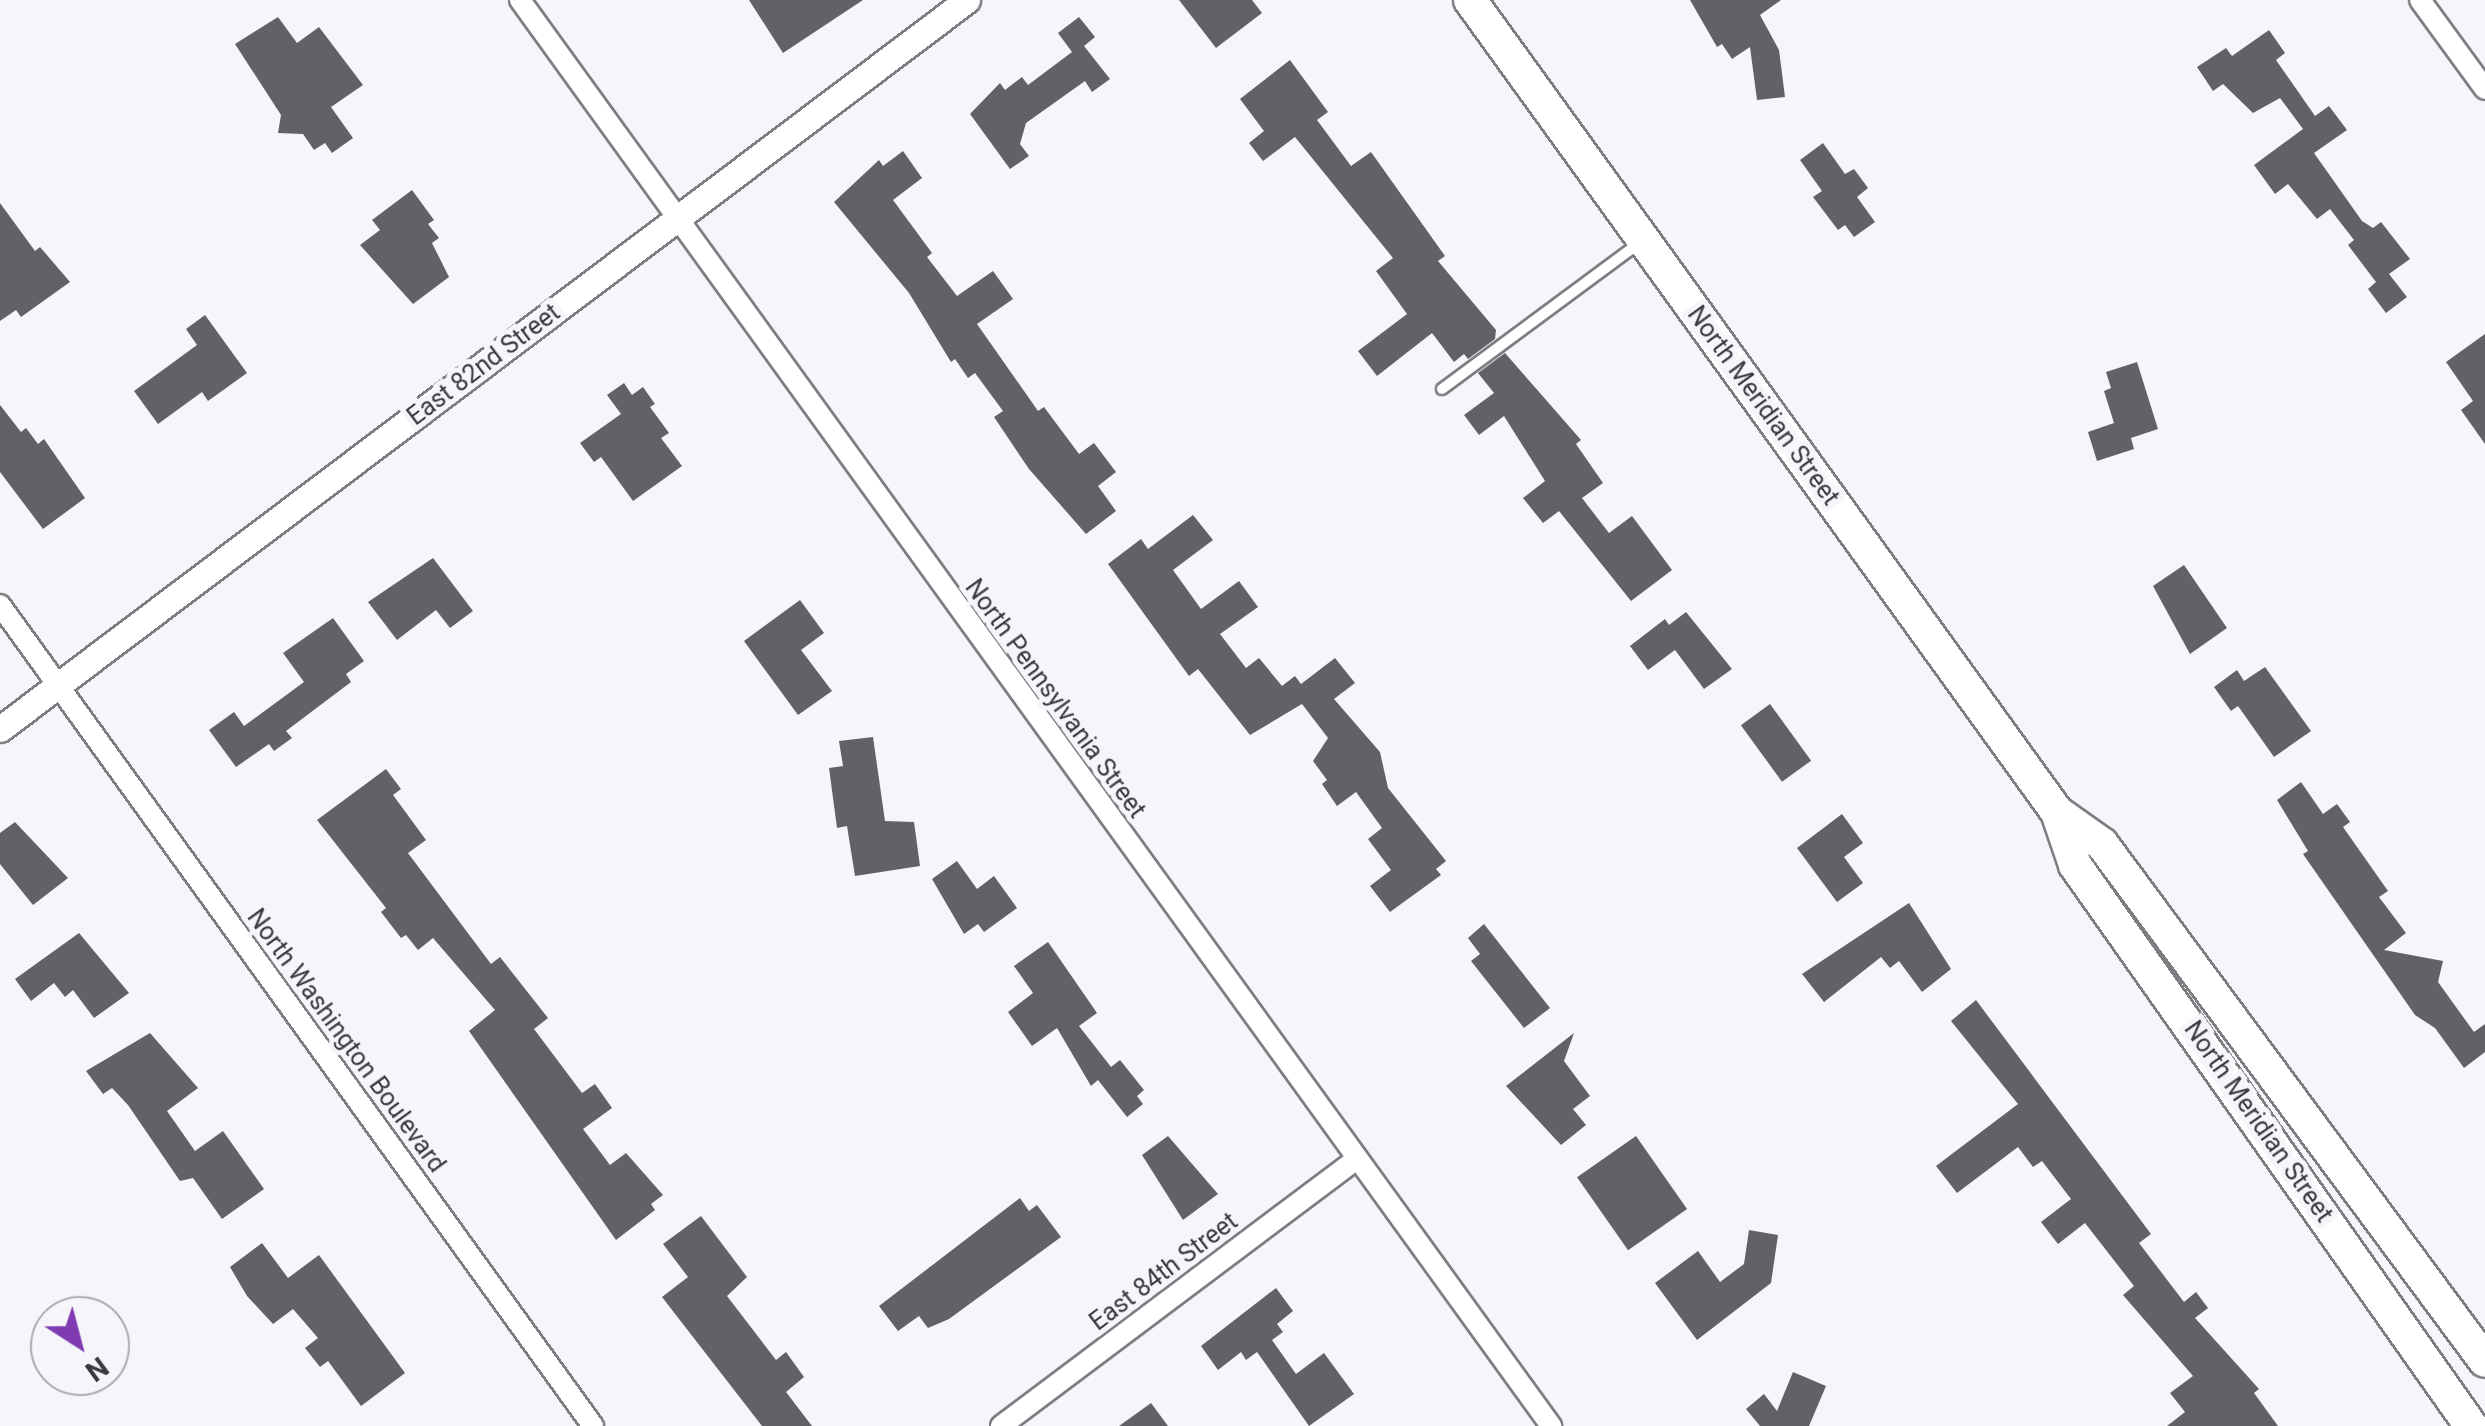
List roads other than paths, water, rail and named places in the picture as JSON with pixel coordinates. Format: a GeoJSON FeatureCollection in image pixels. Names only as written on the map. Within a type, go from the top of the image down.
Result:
{"type":"FeatureCollection","features":[{"type":"Feature","properties":{"kind":"main road","name":"North Meridian Street"},"geometry":{"type":"LineString","coordinates":[[1470,0],[2058,812],[2102,844],[2485,1361]]}},
{"type":"Feature","properties":{"kind":"main road","name":"North Meridian Street"},"geometry":{"type":"LineString","coordinates":[[2058,812],[2075,866],[2471,1426]]}},
{"type":"Feature","properties":{"kind":"street","name":"North Pennsylvania Street"},"geometry":{"type":"LineString","coordinates":[[520,0],[1551,1426]]}},
{"type":"Feature","properties":{"kind":"street","name":"East 82nd Street"},"geometry":{"type":"LineString","coordinates":[[0,729],[967,0]]}},
{"type":"Feature","properties":{"kind":"street"},"geometry":{"type":"LineString","coordinates":[[2420,0],[2485,90]]}},
{"type":"Feature","properties":{"kind":"street","name":"North Washington Boulevard"},"geometry":{"type":"LineString","coordinates":[[0,605],[593,1426]]}},
{"type":"Feature","properties":{"kind":"street","name":"East 84th Street"},"geometry":{"type":"LineString","coordinates":[[1001,1426],[1356,1159]]}},
{"type":"Feature","properties":{"kind":"lane"},"geometry":{"type":"LineString","coordinates":[[1442,388],[1643,240]]}}]}
